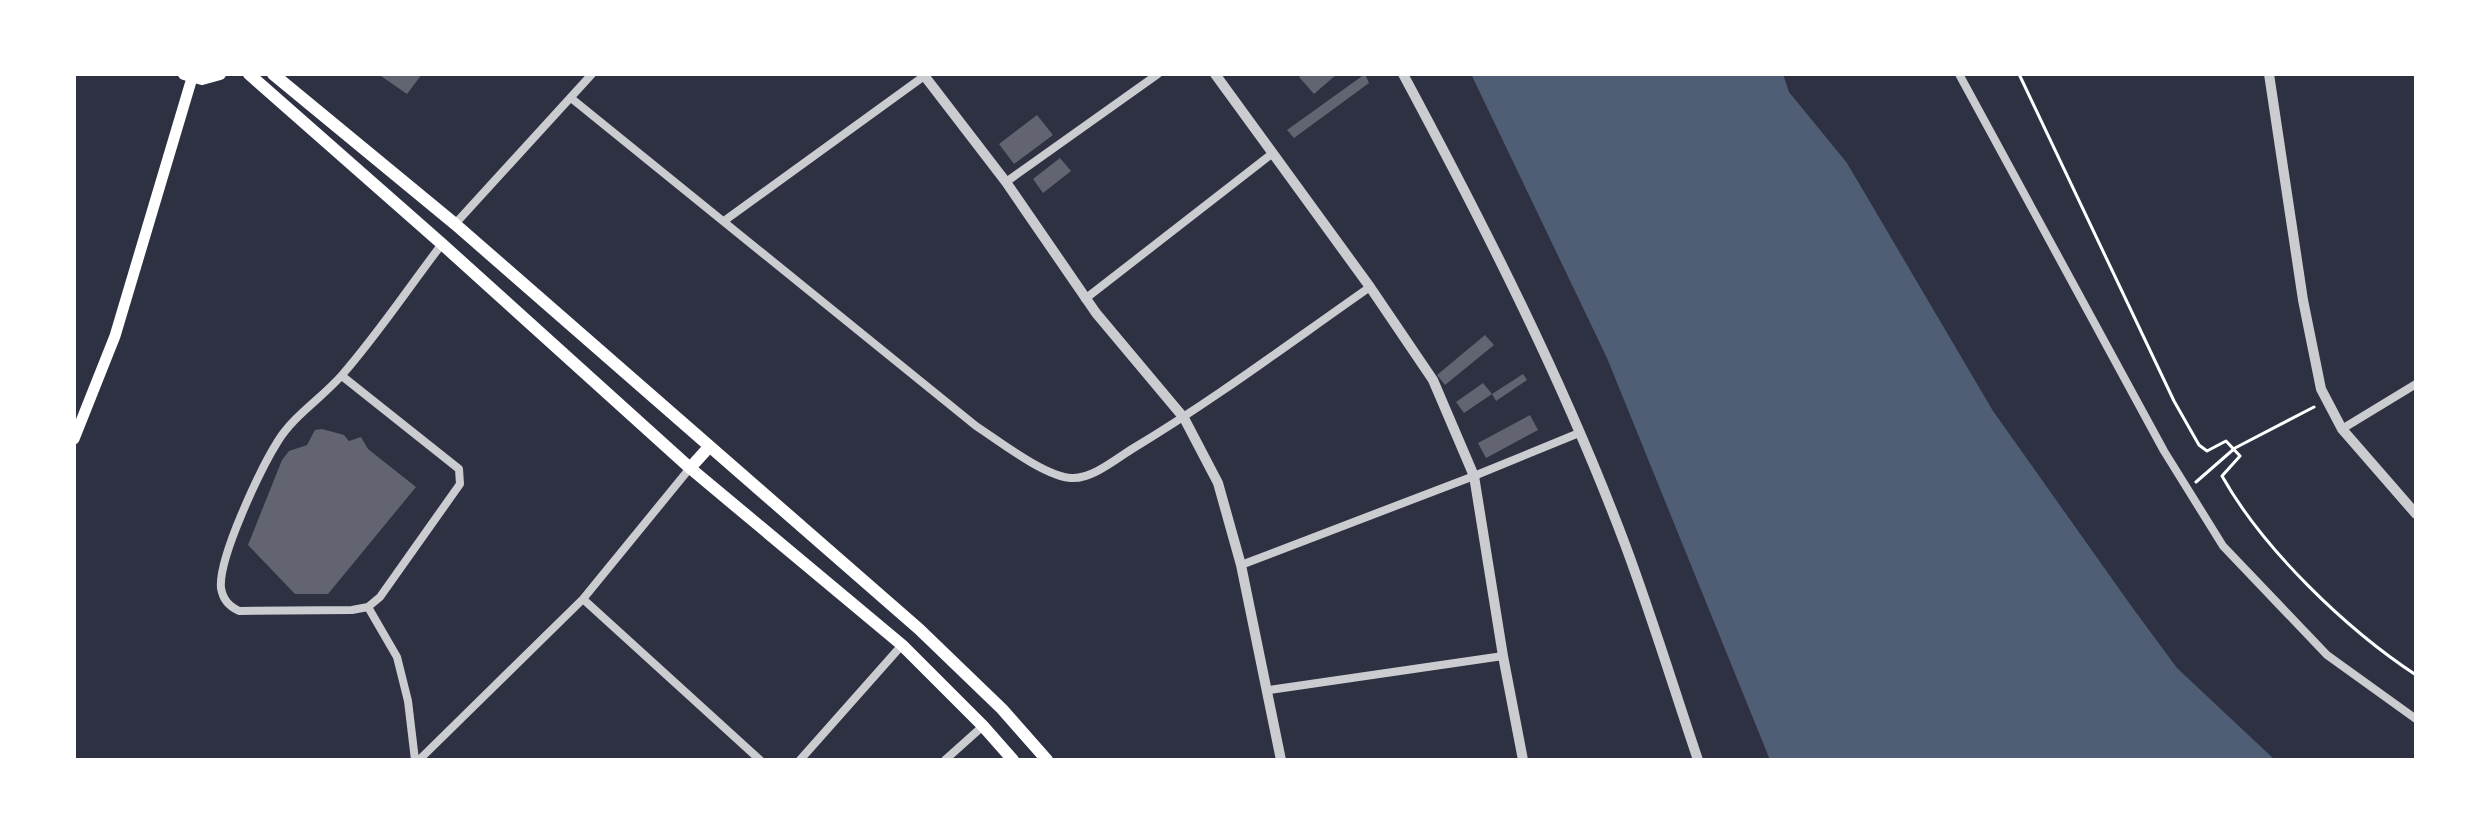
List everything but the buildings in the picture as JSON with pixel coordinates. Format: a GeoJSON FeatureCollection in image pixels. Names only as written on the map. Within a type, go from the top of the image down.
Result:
{"type":"FeatureCollection","features":[{"type":"Feature","properties":{"kind":"main road"},"geometry":{"type":"LineString","coordinates":[[74,439],[115,336],[188,76],[202,79],[220,74]]}},
{"type":"Feature","properties":{"kind":"main road"},"geometry":{"type":"LineString","coordinates":[[249,74],[690,468],[902,645],[1013,760]]}},
{"type":"Feature","properties":{"kind":"main road"},"geometry":{"type":"LineString","coordinates":[[273,74],[455,224],[919,629],[1002,709],[1047,760]]}},
{"type":"Feature","properties":{"kind":"main road"},"geometry":{"type":"LineString","coordinates":[[442,244],[455,224]]}},
{"type":"Feature","properties":{"kind":"main road"},"geometry":{"type":"LineString","coordinates":[[690,468],[709,447]]}},
{"type":"Feature","properties":{"kind":"main road"},"geometry":{"type":"LineString","coordinates":[[902,645],[919,629]]}},
{"type":"Feature","properties":{"kind":"street"},"geometry":{"type":"LineString","coordinates":[[455,224],[592,74]]}},
{"type":"Feature","properties":{"kind":"street"},"geometry":{"type":"LineString","coordinates":[[1006,182],[1158,74]]}},
{"type":"Feature","properties":{"kind":"street"},"geometry":{"type":"LineString","coordinates":[[1215,74],[1370,287],[1433,380],[1474,476],[1523,760]]}},
{"type":"Feature","properties":{"kind":"street"},"geometry":{"type":"LineString","coordinates":[[1403,74],[1497,256],[1579,433],[1626,547],[1698,760]]}},
{"type":"Feature","properties":{"kind":"street"},"geometry":{"type":"LineString","coordinates":[[1959,74],[2164,451],[2223,546],[2316,644],[2416,719]]}},
{"type":"Feature","properties":{"kind":"street"},"geometry":{"type":"LineString","coordinates":[[2269,74],[2303,300],[2321,389],[2342,429],[2416,514]]}},
{"type":"Feature","properties":{"kind":"street"},"geometry":{"type":"LineString","coordinates":[[724,221],[924,75],[1006,182],[1085,299],[1184,418],[1218,483],[1241,565],[1281,760]]}},
{"type":"Feature","properties":{"kind":"street"},"geometry":{"type":"LineString","coordinates":[[571,98],[976,426],[1038,467],[1071,478],[1086,475],[1184,418],[1370,287]]}},
{"type":"Feature","properties":{"kind":"street"},"geometry":{"type":"LineString","coordinates":[[1085,299],[1273,153]]}},
{"type":"Feature","properties":{"kind":"street"},"geometry":{"type":"LineString","coordinates":[[342,376],[459,469],[461,477],[454,495],[380,597],[368,607],[352,610],[239,611],[227,604],[221,590],[222,572],[265,464],[280,437],[342,376],[442,244]]}},
{"type":"Feature","properties":{"kind":"street"},"geometry":{"type":"LineString","coordinates":[[2342,429],[2416,384]]}},
{"type":"Feature","properties":{"kind":"street"},"geometry":{"type":"LineString","coordinates":[[1241,565],[1579,433]]}},
{"type":"Feature","properties":{"kind":"street"},"geometry":{"type":"LineString","coordinates":[[417,760],[583,599],[690,468]]}},
{"type":"Feature","properties":{"kind":"street"},"geometry":{"type":"LineString","coordinates":[[583,599],[760,760]]}},
{"type":"Feature","properties":{"kind":"street"},"geometry":{"type":"LineString","coordinates":[[368,607],[397,657],[408,701],[417,760]]}},
{"type":"Feature","properties":{"kind":"street"},"geometry":{"type":"LineString","coordinates":[[800,760],[902,645]]}},
{"type":"Feature","properties":{"kind":"street"},"geometry":{"type":"LineString","coordinates":[[1269,690],[1503,656]]}},
{"type":"Feature","properties":{"kind":"street"},"geometry":{"type":"LineString","coordinates":[[945,760],[983,726]]}},
{"type":"Feature","properties":{"kind":"path"},"geometry":{"type":"LineString","coordinates":[[2019,74],[2174,401],[2199,445],[2207,451],[2226,441],[2235,448],[2240,456],[2222,476],[2263,537],[2335,610],[2385,655],[2416,675]]}},
{"type":"Feature","properties":{"kind":"path"},"geometry":{"type":"LineString","coordinates":[[2187,488],[2235,448],[2327,400]]}},
{"type":"Feature","properties":{"kind":"water"},"geometry":{"type":"Polygon","coordinates":[[[1471,74],[1783,74],[1789,92],[1847,163],[1993,411],[2132,607],[2177,668],[2275,760],[1770,760],[1607,358],[1471,74]]]}}]}
